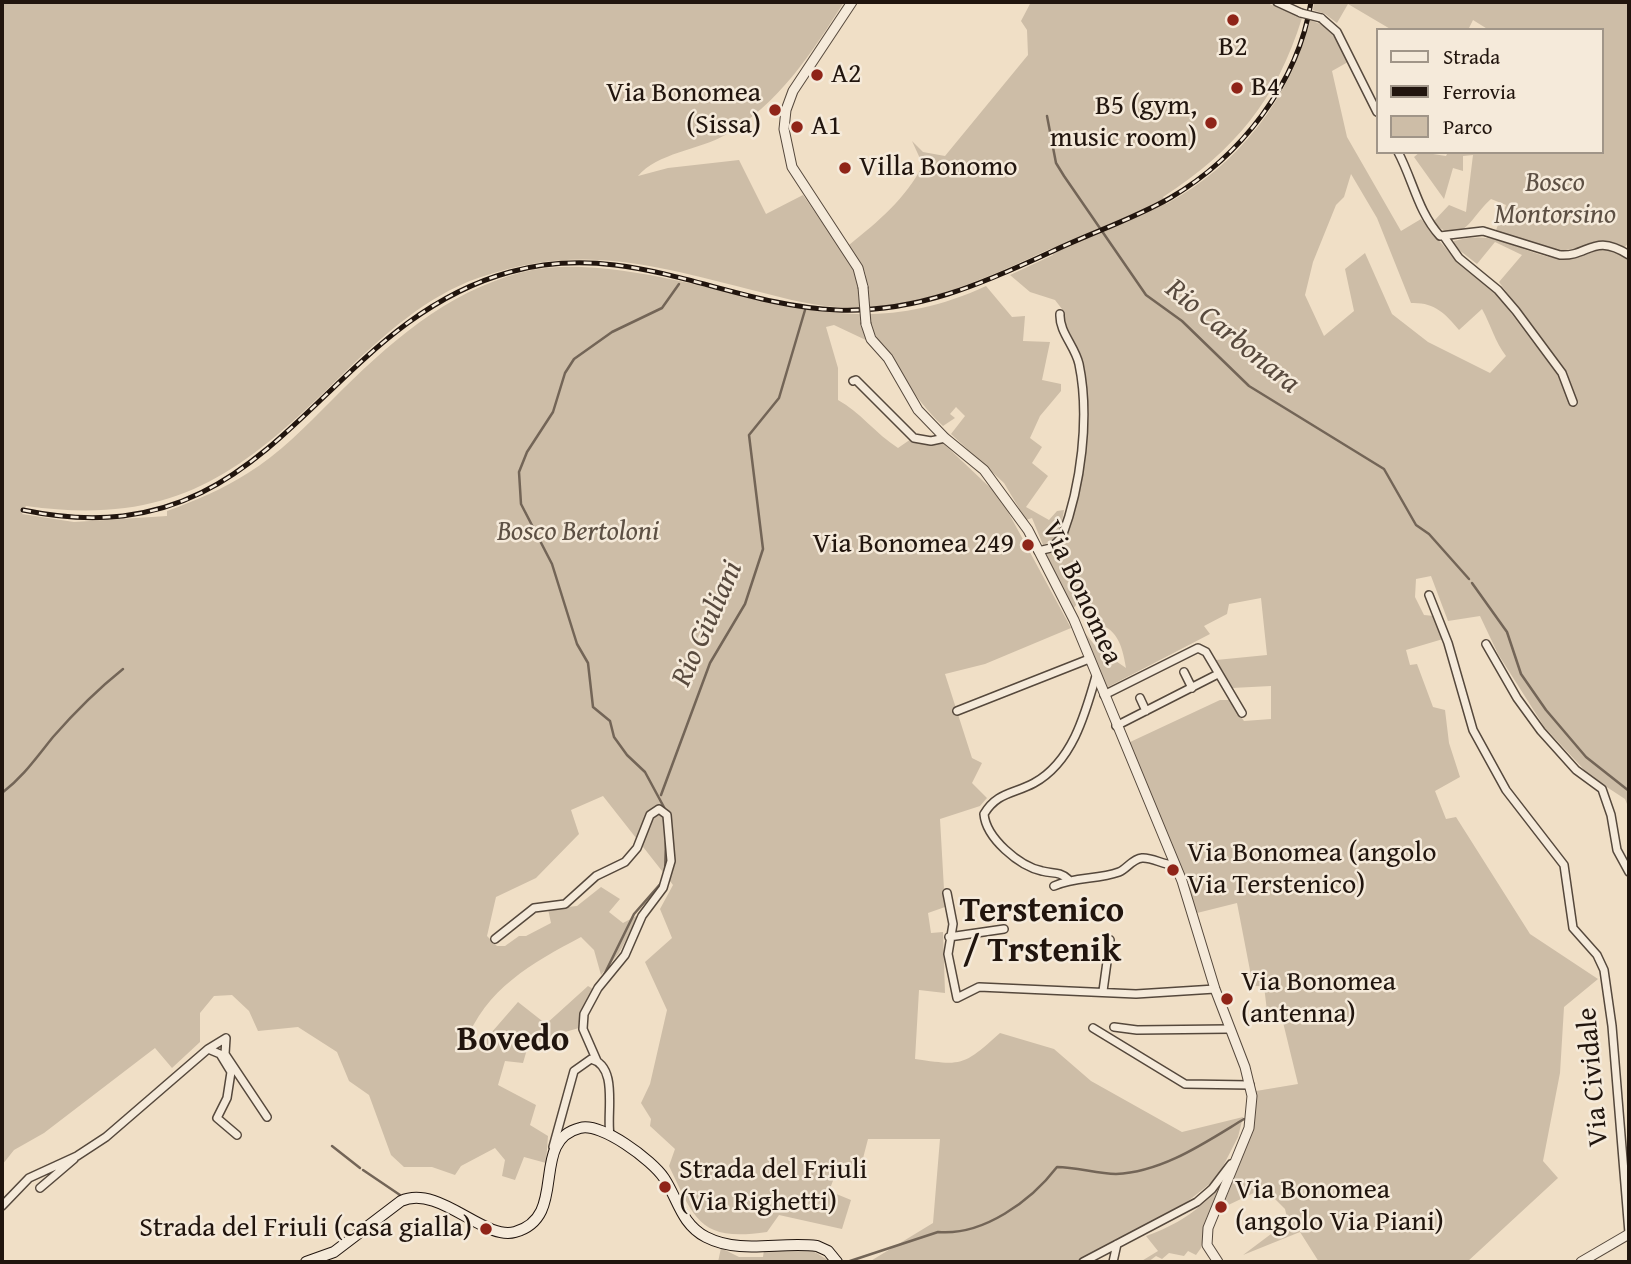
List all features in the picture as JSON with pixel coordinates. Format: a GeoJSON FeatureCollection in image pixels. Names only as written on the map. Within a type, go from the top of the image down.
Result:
{"type":"FeatureCollection","features":[{"type":"Feature","properties":{"kind":"main road"},"geometry":{"type":"LineString","coordinates":[[306,1262],[336,1257],[401,1201],[412,1197],[440,1204],[499,1231],[513,1233],[521,1230],[537,1218],[546,1201],[553,1147],[565,1133],[580,1128],[596,1128],[655,1167],[684,1217],[697,1232],[731,1246],[817,1246],[828,1251],[837,1262]]}},
{"type":"Feature","properties":{"kind":"street","name":"Via Bonomea"},"geometry":{"type":"LineString","coordinates":[[852,2],[793,91],[786,110],[784,129],[792,167],[858,268],[863,287],[866,324],[871,339],[888,358],[911,401],[945,438],[996,483],[1022,521],[1074,620],[1174,864],[1200,934],[1214,989],[1250,1085],[1252,1116],[1206,1237],[1208,1248],[1218,1262]]}},
{"type":"Feature","properties":{"kind":"street"},"geometry":{"type":"LineString","coordinates":[[1277,2],[1301,13],[1321,18],[1337,32],[1376,110]]}},
{"type":"Feature","properties":{"kind":"street"},"geometry":{"type":"LineString","coordinates":[[1399,154],[1429,223],[1445,237],[1459,258],[1498,290],[1517,311],[1562,373],[1573,402]]}},
{"type":"Feature","properties":{"kind":"street"},"geometry":{"type":"LineString","coordinates":[[1445,237],[1483,231],[1560,254],[1568,255],[1599,244],[1612,246],[1629,255]]}},
{"type":"Feature","properties":{"kind":"street"},"geometry":{"type":"LineString","coordinates":[[1038,551],[1051,548],[1062,537],[1083,435],[1079,367],[1073,345],[1059,322],[1060,314]]}},
{"type":"Feature","properties":{"kind":"street"},"geometry":{"type":"LineString","coordinates":[[853,381],[856,380],[914,438],[931,441],[945,438]]}},
{"type":"Feature","properties":{"kind":"street","name":"Via Cividale"},"geometry":{"type":"LineString","coordinates":[[1429,595],[1448,643],[1470,721],[1488,761],[1518,807],[1566,869],[1573,928],[1597,955],[1606,980],[1629,1233]]}},
{"type":"Feature","properties":{"kind":"street"},"geometry":{"type":"LineString","coordinates":[[1486,644],[1517,698],[1541,731],[1576,770],[1602,789],[1611,815],[1617,850],[1629,872]]}},
{"type":"Feature","properties":{"kind":"street"},"geometry":{"type":"LineString","coordinates":[[1104,695],[1198,648],[1206,652],[1242,713]]}},
{"type":"Feature","properties":{"kind":"street"},"geometry":{"type":"LineString","coordinates":[[957,711],[1090,659]]}},
{"type":"Feature","properties":{"kind":"street"},"geometry":{"type":"LineString","coordinates":[[1184,671],[1192,688]]}},
{"type":"Feature","properties":{"kind":"street"},"geometry":{"type":"LineString","coordinates":[[1116,726],[1218,674]]}},
{"type":"Feature","properties":{"kind":"street"},"geometry":{"type":"LineString","coordinates":[[1068,879],[1061,873],[1039,870],[993,840],[984,814],[1001,794],[1033,783],[1057,765],[1080,724],[1096,676]]}},
{"type":"Feature","properties":{"kind":"street"},"geometry":{"type":"LineString","coordinates":[[1140,698],[1146,711]]}},
{"type":"Feature","properties":{"kind":"street"},"geometry":{"type":"LineString","coordinates":[[495,939],[534,908],[565,904],[596,876],[625,862],[637,848],[650,815],[659,809],[667,815],[671,861],[663,888],[642,916],[625,955],[592,998],[584,1014],[583,1029],[608,1082],[610,1135]]}},
{"type":"Feature","properties":{"kind":"street"},"geometry":{"type":"LineString","coordinates":[[1054,886],[1068,879],[1121,872],[1127,864],[1144,857],[1174,864]]}},
{"type":"Feature","properties":{"kind":"street"},"geometry":{"type":"LineString","coordinates":[[947,893],[953,924],[948,954],[957,998],[979,987],[1136,994],[1214,989]]}},
{"type":"Feature","properties":{"kind":"street"},"geometry":{"type":"LineString","coordinates":[[950,937],[1004,929]]}},
{"type":"Feature","properties":{"kind":"street"},"geometry":{"type":"LineString","coordinates":[[1103,991],[1110,940]]}},
{"type":"Feature","properties":{"kind":"street"},"geometry":{"type":"LineString","coordinates":[[1114,1027],[1138,1030],[1229,1029]]}},
{"type":"Feature","properties":{"kind":"street"},"geometry":{"type":"LineString","coordinates":[[1093,1028],[1185,1084],[1250,1085]]}},
{"type":"Feature","properties":{"kind":"street"},"geometry":{"type":"LineString","coordinates":[[40,1188],[77,1156],[106,1137],[208,1049],[226,1038],[225,1054],[267,1117]]}},
{"type":"Feature","properties":{"kind":"street"},"geometry":{"type":"LineString","coordinates":[[208,1049],[220,1054],[231,1072],[227,1098],[217,1118],[237,1135]]}},
{"type":"Feature","properties":{"kind":"street"},"geometry":{"type":"LineString","coordinates":[[553,1147],[574,1070],[584,1061],[597,1061]]}},
{"type":"Feature","properties":{"kind":"street"},"geometry":{"type":"LineString","coordinates":[[2,1206],[29,1178],[77,1156]]}},
{"type":"Feature","properties":{"kind":"street"},"geometry":{"type":"LineString","coordinates":[[1083,1262],[1171,1218],[1201,1199],[1235,1158]]}},
{"type":"Feature","properties":{"kind":"street"},"geometry":{"type":"LineString","coordinates":[[1581,1262],[1629,1233]]}},
{"type":"Feature","properties":{"kind":"street"},"geometry":{"type":"LineString","coordinates":[[1114,1262],[1117,1244]]}},
{"type":"Feature","properties":{"kind":"green space","name":"Bosco Bertoloni"},"geometry":{"type":"Polygon","coordinates":[[[2,2],[844,2],[806,59],[762,108],[725,135],[656,162],[638,176],[668,168],[739,160],[766,214],[803,195],[867,287],[865,272],[849,245],[890,209],[916,177],[923,165],[912,141],[923,152],[945,156],[1028,55],[1027,30],[1021,21],[1031,2],[1265,2],[1302,18],[1292,48],[1266,99],[1250,121],[1211,161],[1163,197],[1166,204],[1216,170],[1258,127],[1289,76],[1310,20],[1330,28],[1348,62],[1332,71],[1347,137],[1401,231],[1421,219],[1453,257],[1495,292],[1560,378],[1573,406],[1576,401],[1567,373],[1499,282],[1522,255],[1495,242],[1477,264],[1454,246],[1454,241],[1470,238],[1498,240],[1534,253],[1563,259],[1609,250],[1629,261],[1629,809],[1625,799],[1590,776],[1545,728],[1498,654],[1480,616],[1448,621],[1431,576],[1416,579],[1415,597],[1424,615],[1434,616],[1443,639],[1406,650],[1410,665],[1417,664],[1433,707],[1445,710],[1449,743],[1460,777],[1435,791],[1446,819],[1456,817],[1530,934],[1598,979],[1564,1007],[1560,1073],[1543,1161],[1558,1178],[1467,1262],[1319,1262],[1300,1232],[1243,1255],[1271,1234],[1289,1226],[1285,1209],[1264,1188],[1222,1208],[1250,1138],[1256,1091],[1298,1084],[1280,1010],[1267,1011],[1264,986],[1253,986],[1237,903],[1197,913],[1128,743],[1220,700],[1229,700],[1244,721],[1271,719],[1271,686],[1232,688],[1216,660],[1267,655],[1261,598],[1229,604],[1227,614],[1204,626],[1210,634],[1106,688],[1081,628],[1097,648],[1126,668],[1120,644],[1113,632],[1092,622],[1086,604],[1076,605],[1073,609],[1044,554],[1061,545],[1068,532],[1085,456],[1089,413],[1082,359],[1065,323],[1062,309],[1055,300],[1030,292],[1010,275],[1053,255],[1050,249],[946,292],[892,305],[865,308],[836,307],[792,300],[678,272],[614,261],[549,261],[515,267],[459,286],[408,317],[376,343],[274,438],[239,464],[204,484],[166,499],[125,508],[79,510],[26,506],[22,514],[74,522],[167,516],[167,511],[229,484],[271,457],[353,379],[419,322],[468,293],[523,272],[554,267],[619,270],[695,284],[778,304],[858,314],[898,312],[941,303],[986,286],[1012,317],[1025,316],[1023,341],[1050,342],[1042,380],[1061,384],[1061,391],[1040,416],[1030,438],[1042,447],[1032,463],[1048,476],[1026,507],[1049,520],[1057,511],[1064,510],[1061,527],[1056,536],[1043,545],[1032,518],[1026,520],[1004,483],[951,434],[965,416],[956,407],[950,414],[955,418],[943,426],[913,392],[871,329],[870,342],[834,325],[826,327],[838,368],[838,400],[898,448],[911,439],[919,444],[943,443],[1000,497],[1071,628],[985,664],[945,674],[972,758],[982,763],[972,783],[987,798],[980,806],[940,819],[945,907],[928,913],[931,933],[943,932],[945,993],[919,990],[915,1059],[943,1063],[962,1061],[970,1058],[1000,1033],[1054,1049],[1091,1081],[1182,1132],[1243,1117],[1238,1137],[1217,1178],[1187,1202],[1075,1262],[869,1262],[933,1223],[940,1139],[868,1139],[861,1166],[836,1173],[829,1191],[851,1200],[842,1229],[779,1215],[767,1232],[745,1234],[713,1230],[694,1213],[686,1200],[669,1166],[675,1149],[650,1126],[651,1119],[641,1103],[650,1084],[667,1010],[645,962],[672,938],[660,909],[673,885],[603,796],[571,810],[579,834],[536,878],[496,897],[487,936],[497,946],[505,946],[519,936],[526,936],[551,923],[548,909],[577,906],[601,887],[620,899],[609,912],[623,923],[640,914],[619,953],[601,975],[594,950],[581,937],[545,957],[498,993],[474,1025],[465,1044],[478,1048],[518,1002],[546,1024],[588,986],[593,989],[582,1012],[579,1028],[565,1032],[559,1047],[530,1039],[523,1063],[505,1061],[498,1085],[536,1105],[530,1125],[548,1136],[546,1163],[524,1157],[515,1180],[502,1176],[505,1160],[495,1148],[461,1166],[455,1175],[432,1167],[404,1167],[391,1155],[369,1095],[349,1081],[337,1052],[298,1027],[258,1031],[249,1011],[232,995],[214,996],[200,1013],[200,1042],[172,1068],[155,1048],[44,1133],[14,1150],[2,1165],[2,2]],[[1351,174],[1344,197],[1336,205],[1313,262],[1305,295],[1324,336],[1354,311],[1345,269],[1365,253],[1392,314],[1428,342],[1490,373],[1506,356],[1482,309],[1459,330],[1449,318],[1433,307],[1411,303],[1377,218],[1351,174]]]}},
{"type":"Feature","properties":{"kind":"green space","name":"Bosco Montorsino"},"geometry":{"type":"Polygon","coordinates":[[[1314,2],[1629,2],[1629,242],[1625,247],[1598,241],[1566,250],[1539,247],[1496,230],[1506,205],[1491,199],[1459,232],[1443,230],[1433,222],[1449,205],[1466,212],[1473,155],[1463,156],[1463,171],[1453,168],[1444,199],[1414,157],[1418,154],[1603,154],[1603,28],[1486,28],[1473,20],[1469,28],[1389,28],[1348,4],[1337,23],[1325,14],[1313,10],[1314,2]]]}},
{"type":"Feature","properties":{"kind":"green space"},"geometry":{"type":"Polygon","coordinates":[[[1221,1186],[1206,1219],[1201,1248],[1196,1255],[1188,1251],[1184,1256],[1169,1253],[1162,1259],[1156,1256],[1148,1262],[1140,1262],[1158,1251],[1146,1236],[1186,1216],[1221,1186]]]}},
{"type":"Feature","properties":{"kind":"green space"},"geometry":{"type":"Polygon","coordinates":[[[721,1248],[739,1257],[763,1257],[764,1250],[810,1249],[831,1262],[718,1262],[721,1248]]]}},
{"type":"Feature","properties":{"kind":"waterway","name":"Rio Carbonara"},"geometry":{"type":"LineString","coordinates":[[1047,116],[1056,163],[1146,295],[1182,321],[1249,386],[1384,469],[1416,525],[1429,534],[1469,579]]}},
{"type":"Feature","properties":{"kind":"waterway"},"geometry":{"type":"LineString","coordinates":[[666,811],[645,772],[627,755],[614,737],[610,721],[593,707],[588,663],[577,644],[552,564],[521,504],[519,472],[527,452],[553,412],[565,373],[574,359],[612,332],[662,308],[679,284]]}},
{"type":"Feature","properties":{"kind":"waterway","name":"Rio Giuliani"},"geometry":{"type":"LineString","coordinates":[[661,795],[710,663],[745,604],[763,549],[749,435],[779,398],[805,310]]}},
{"type":"Feature","properties":{"kind":"waterway","name":"Rio Carbonara"},"geometry":{"type":"LineString","coordinates":[[1472,583],[1507,632],[1521,674],[1546,710],[1586,757],[1629,791]]}},
{"type":"Feature","properties":{"kind":"waterway"},"geometry":{"type":"LineString","coordinates":[[2,793],[23,774],[78,710],[123,669]]}},
{"type":"Feature","properties":{"kind":"waterway"},"geometry":{"type":"LineString","coordinates":[[665,873],[666,841]]}},
{"type":"Feature","properties":{"kind":"waterway"},"geometry":{"type":"LineString","coordinates":[[604,975],[634,914],[662,882]]}},
{"type":"Feature","properties":{"kind":"waterway"},"geometry":{"type":"LineString","coordinates":[[847,1262],[938,1232],[955,1232],[989,1222],[1020,1204],[1057,1167],[1116,1174],[1150,1168],[1183,1154],[1244,1119]]}},
{"type":"Feature","properties":{"kind":"waterway"},"geometry":{"type":"LineString","coordinates":[[332,1146],[360,1168]]}},
{"type":"Feature","properties":{"kind":"waterway"},"geometry":{"type":"LineString","coordinates":[[363,1170],[400,1195]]}},
{"type":"Feature","properties":{"kind":"railway"},"geometry":{"type":"LineString","coordinates":[[23,510],[108,517],[178,503],[236,472],[288,431],[387,339],[443,300],[510,272],[554,264],[596,263],[636,268],[795,306],[837,310],[894,307],[974,285],[1156,206],[1220,162],[1242,140],[1279,89],[1304,32],[1311,2]]}},
{"type":"Feature","properties":{"kind":"place","name":"B2"},"geometry":{"type":"Point","coordinates":[1233,20]}},
{"type":"Feature","properties":{"kind":"place","name":"A2"},"geometry":{"type":"Point","coordinates":[817,75]}},
{"type":"Feature","properties":{"kind":"place","name":"B4"},"geometry":{"type":"Point","coordinates":[1237,88]}},
{"type":"Feature","properties":{"kind":"place","name":"Via Bonomea (Sissa)"},"geometry":{"type":"Point","coordinates":[775,110]}},
{"type":"Feature","properties":{"kind":"place","name":"B5 (gym, music room)"},"geometry":{"type":"Point","coordinates":[1211,123]}},
{"type":"Feature","properties":{"kind":"place","name":"A1"},"geometry":{"type":"Point","coordinates":[797,127]}},
{"type":"Feature","properties":{"kind":"place","name":"Villa Bonomo"},"geometry":{"type":"Point","coordinates":[845,168]}},
{"type":"Feature","properties":{"kind":"place","name":"Via Bonomea 249"},"geometry":{"type":"Point","coordinates":[1028,545]}},
{"type":"Feature","properties":{"kind":"place","name":"Via Bonomea (angolo Via Terstenico)"},"geometry":{"type":"Point","coordinates":[1173,870]}},
{"type":"Feature","properties":{"kind":"place","name":"Via Bonomea (antenna)"},"geometry":{"type":"Point","coordinates":[1227,999]}},
{"type":"Feature","properties":{"kind":"place","name":"Strada del Friuli (Via Righetti)"},"geometry":{"type":"Point","coordinates":[665,1187]}},
{"type":"Feature","properties":{"kind":"place","name":"Via Bonomea (angolo Via Piani)"},"geometry":{"type":"Point","coordinates":[1221,1207]}},
{"type":"Feature","properties":{"kind":"place","name":"Strada del Friuli (casa gialla)"},"geometry":{"type":"Point","coordinates":[486,1229]}},
{"type":"Feature","properties":{"kind":"district","name":"Terstenico / Trstenik"},"geometry":{"type":"Point","coordinates":[1042,932]}},
{"type":"Feature","properties":{"kind":"district","name":"Bovedo"},"geometry":{"type":"Point","coordinates":[513,1041]}}]}
